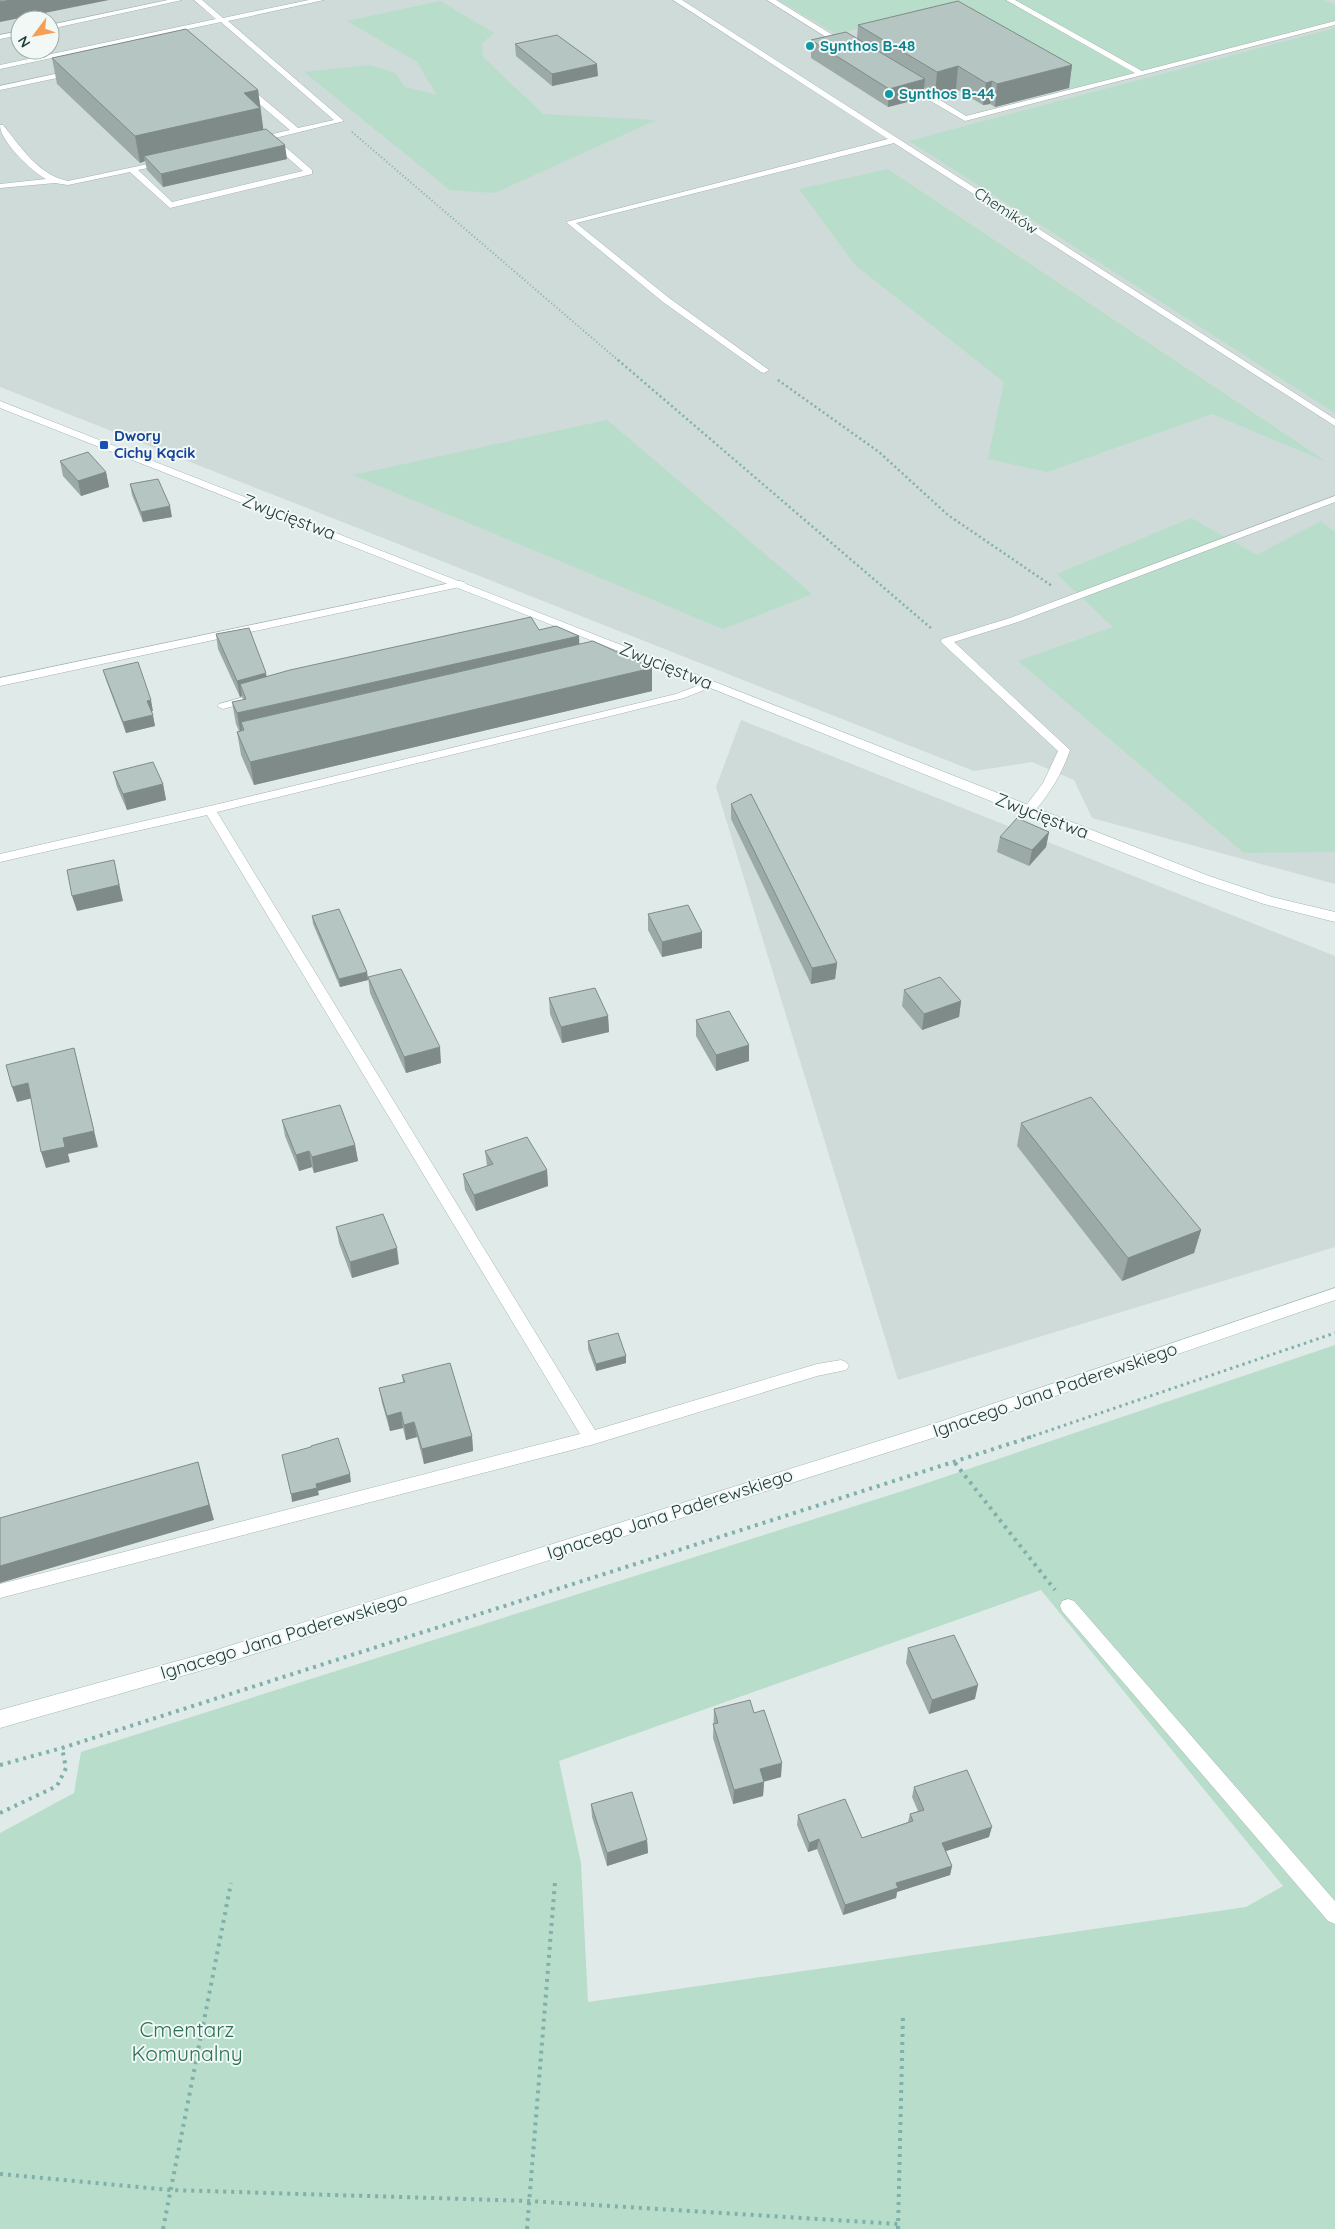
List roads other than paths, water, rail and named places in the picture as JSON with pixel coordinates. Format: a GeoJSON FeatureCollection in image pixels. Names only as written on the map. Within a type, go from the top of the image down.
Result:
{"type":"FeatureCollection","features":[{"type":"Feature","properties":{"kind":"street","name":"Zwycięstwa"},"geometry":{"type":"LineString","coordinates":[[0,404],[1204,879],[1269,901],[1335,917]]}},
{"type":"Feature","properties":{"kind":"street"},"geometry":{"type":"LineString","coordinates":[[0,682],[460,584]]}},
{"type":"Feature","properties":{"kind":"street","name":"Ignacego Jana Paderewskiego"},"geometry":{"type":"LineString","coordinates":[[0,1719],[210,1660],[939,1429],[1335,1294]]}},
{"type":"Feature","properties":{"kind":"lane"},"geometry":{"type":"LineString","coordinates":[[60,24],[178,0]]}},
{"type":"Feature","properties":{"kind":"lane"},"geometry":{"type":"LineString","coordinates":[[198,0],[340,121],[251,142]]}},
{"type":"Feature","properties":{"kind":"lane"},"geometry":{"type":"LineString","coordinates":[[0,67],[320,0]]}},
{"type":"Feature","properties":{"kind":"lane","name":"Chemików"},"geometry":{"type":"LineString","coordinates":[[677,0],[1335,423]]}},
{"type":"Feature","properties":{"kind":"lane"},"geometry":{"type":"LineString","coordinates":[[772,0],[856,52]]}},
{"type":"Feature","properties":{"kind":"lane"},"geometry":{"type":"LineString","coordinates":[[1010,0],[1141,73]]}},
{"type":"Feature","properties":{"kind":"lane"},"geometry":{"type":"LineString","coordinates":[[898,77],[965,119],[1335,23]]}},
{"type":"Feature","properties":{"kind":"lane"},"geometry":{"type":"LineString","coordinates":[[0,88],[85,70]]}},
{"type":"Feature","properties":{"kind":"lane"},"geometry":{"type":"LineString","coordinates":[[240,83],[296,132]]}},
{"type":"Feature","properties":{"kind":"lane"},"geometry":{"type":"LineString","coordinates":[[0,127],[40,172],[54,181]]}},
{"type":"Feature","properties":{"kind":"lane"},"geometry":{"type":"LineString","coordinates":[[132,169],[170,205],[309,172],[270,137]]}},
{"type":"Feature","properties":{"kind":"lane"},"geometry":{"type":"LineString","coordinates":[[764,370],[666,300],[570,222],[895,140]]}},
{"type":"Feature","properties":{"kind":"lane"},"geometry":{"type":"LineString","coordinates":[[0,186],[54,181],[68,183],[169,160]]}},
{"type":"Feature","properties":{"kind":"lane"},"geometry":{"type":"LineString","coordinates":[[1028,811],[1038,802],[1059,765],[1064,750],[946,641],[1006,623],[1335,499]]}},
{"type":"Feature","properties":{"kind":"lane"},"geometry":{"type":"LineString","coordinates":[[528,624],[546,619]]}},
{"type":"Feature","properties":{"kind":"lane"},"geometry":{"type":"LineString","coordinates":[[607,656],[630,651]]}},
{"type":"Feature","properties":{"kind":"lane"},"geometry":{"type":"LineString","coordinates":[[0,858],[210,810],[680,696],[710,684]]}},
{"type":"Feature","properties":{"kind":"lane"},"geometry":{"type":"LineString","coordinates":[[222,706],[261,695]]}},
{"type":"Feature","properties":{"kind":"lane"},"geometry":{"type":"LineString","coordinates":[[210,810],[591,1438]]}},
{"type":"Feature","properties":{"kind":"lane"},"geometry":{"type":"LineString","coordinates":[[0,1591],[591,1438],[817,1370],[841,1366]]}},
{"type":"Feature","properties":{"kind":"lane"},"geometry":{"type":"LineString","coordinates":[[1068,1606],[1335,1915]]}},
{"type":"Feature","properties":{"kind":"place","name":"Synthos B-48"},"geometry":{"type":"Point","coordinates":[810,46]}},
{"type":"Feature","properties":{"kind":"place","name":"Synthos B-44"},"geometry":{"type":"Point","coordinates":[889,94]}},
{"type":"Feature","properties":{"kind":"place","name":"Dwory Cichy Kącik"},"geometry":{"type":"Point","coordinates":[104,445]}},
{"type":"Feature","properties":{"kind":"park label","name":"Cmentarz Komunalny"},"geometry":{"type":"Point","coordinates":[187,2042]}}]}
